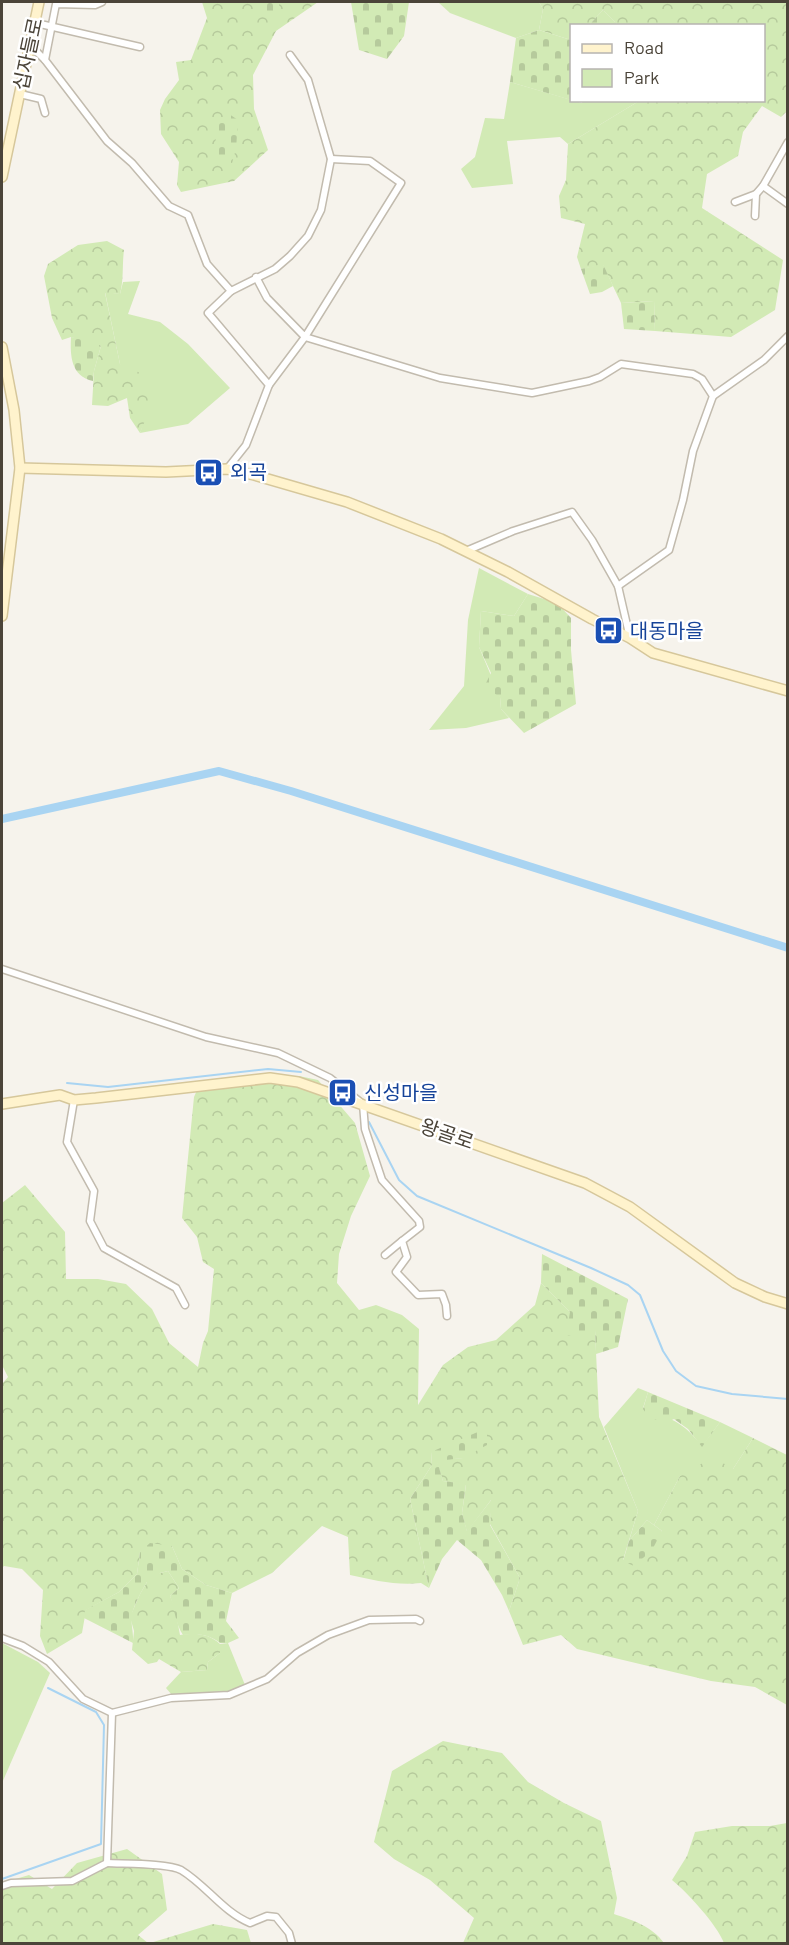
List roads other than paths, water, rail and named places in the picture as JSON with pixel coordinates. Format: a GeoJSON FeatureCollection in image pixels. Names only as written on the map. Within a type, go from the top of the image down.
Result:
{"type":"FeatureCollection","features":[{"type":"Feature","properties":{"kind":"street","name":"십자들로"},"geometry":{"type":"LineString","coordinates":[[2,177],[39,2]]}},
{"type":"Feature","properties":{"kind":"street"},"geometry":{"type":"LineString","coordinates":[[45,60],[56,4],[95,5],[102,2]]}},
{"type":"Feature","properties":{"kind":"street"},"geometry":{"type":"LineString","coordinates":[[36,23],[141,47]]}},
{"type":"Feature","properties":{"kind":"street"},"geometry":{"type":"LineString","coordinates":[[31,46],[45,60],[107,141],[132,163],[169,206],[188,215],[207,264],[231,291]]}},
{"type":"Feature","properties":{"kind":"street"},"geometry":{"type":"LineString","coordinates":[[269,385],[208,313],[231,291],[275,269],[290,256],[308,236],[321,210],[331,159],[308,80],[290,55]]}},
{"type":"Feature","properties":{"kind":"street"},"geometry":{"type":"LineString","coordinates":[[20,94],[41,99],[45,113]]}},
{"type":"Feature","properties":{"kind":"street"},"geometry":{"type":"LineString","coordinates":[[735,202],[756,194],[788,142]]}},
{"type":"Feature","properties":{"kind":"street"},"geometry":{"type":"LineString","coordinates":[[227,469],[246,445],[269,385],[304,337],[401,183],[370,161],[331,159]]}},
{"type":"Feature","properties":{"kind":"street"},"geometry":{"type":"LineString","coordinates":[[763,186],[788,204]]}},
{"type":"Feature","properties":{"kind":"street"},"geometry":{"type":"LineString","coordinates":[[754,216],[756,194]]}},
{"type":"Feature","properties":{"kind":"street"},"geometry":{"type":"LineString","coordinates":[[256,277],[267,298],[304,337],[440,378],[532,393],[589,381],[600,377],[621,363],[693,374],[702,379],[713,396]]}},
{"type":"Feature","properties":{"kind":"street"},"geometry":{"type":"LineString","coordinates":[[618,586],[669,550],[683,500],[693,451],[713,396],[764,360],[788,336]]}},
{"type":"Feature","properties":{"kind":"street"},"geometry":{"type":"LineString","coordinates":[[2,347],[14,410],[20,468],[2,616]]}},
{"type":"Feature","properties":{"kind":"street"},"geometry":{"type":"LineString","coordinates":[[20,468],[166,472],[227,469],[254,474],[347,502],[466,551],[630,638],[653,653],[788,691]]}},
{"type":"Feature","properties":{"kind":"street"},"geometry":{"type":"LineString","coordinates":[[466,551],[513,531],[572,512],[592,540],[618,586],[630,638]]}},
{"type":"Feature","properties":{"kind":"street"},"geometry":{"type":"LineString","coordinates":[[2,969],[206,1037],[278,1053],[330,1078],[363,1104],[365,1130],[382,1180],[419,1221],[420,1227],[385,1255]]}},
{"type":"Feature","properties":{"kind":"street","name":"왕골로"},"geometry":{"type":"LineString","coordinates":[[2,1104],[60,1095],[74,1100],[236,1084],[270,1078],[298,1082],[585,1183],[630,1207],[735,1283],[765,1297],[788,1304]]}},
{"type":"Feature","properties":{"kind":"street"},"geometry":{"type":"LineString","coordinates":[[74,1100],[67,1142],[94,1191],[90,1221],[104,1248],[176,1288],[185,1305]]}},
{"type":"Feature","properties":{"kind":"street"},"geometry":{"type":"LineString","coordinates":[[402,1241],[407,1257],[396,1272],[418,1295],[442,1294],[447,1316]]}},
{"type":"Feature","properties":{"kind":"street"},"geometry":{"type":"LineString","coordinates":[[2,1638],[23,1646],[49,1662],[83,1699],[112,1713],[171,1698],[229,1695],[267,1679],[297,1653],[328,1635],[369,1620],[416,1619],[420,1621]]}},
{"type":"Feature","properties":{"kind":"street"},"geometry":{"type":"LineString","coordinates":[[107,1863],[112,1713]]}},
{"type":"Feature","properties":{"kind":"street"},"geometry":{"type":"LineString","coordinates":[[2,1887],[11,1883],[72,1881],[107,1863],[179,1869],[238,1918],[250,1923],[267,1916],[276,1917],[289,1933],[292,1944]]}},
{"type":"Feature","properties":{"kind":"waterway"},"geometry":{"type":"LineString","coordinates":[[2,819],[219,771],[291,791],[788,948]]}},
{"type":"Feature","properties":{"kind":"waterway"},"geometry":{"type":"LineString","coordinates":[[67,1083],[108,1087],[268,1069],[301,1072]]}},
{"type":"Feature","properties":{"kind":"waterway"},"geometry":{"type":"LineString","coordinates":[[369,1122],[399,1180],[417,1196],[628,1285],[640,1295],[663,1351],[676,1371],[696,1386],[732,1394],[788,1399]]}},
{"type":"Feature","properties":{"kind":"waterway"},"geometry":{"type":"LineString","coordinates":[[2,1879],[101,1844],[104,1725],[96,1712],[48,1688]]}},
{"type":"Feature","properties":{"kind":"place","name":"외곡"},"geometry":{"type":"Point","coordinates":[209,472]}},
{"type":"Feature","properties":{"kind":"place","name":"대동마을"},"geometry":{"type":"Point","coordinates":[609,631]}},
{"type":"Feature","properties":{"kind":"place","name":"신성마을"},"geometry":{"type":"Point","coordinates":[343,1093]}}]}
